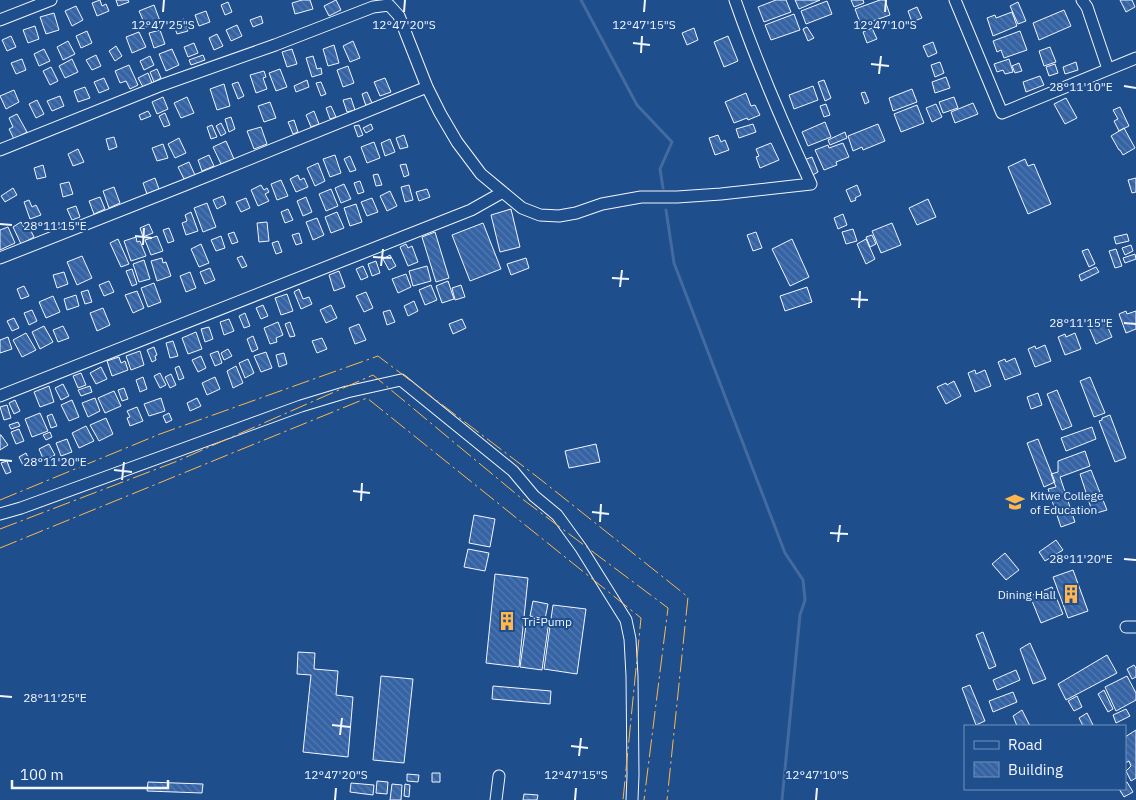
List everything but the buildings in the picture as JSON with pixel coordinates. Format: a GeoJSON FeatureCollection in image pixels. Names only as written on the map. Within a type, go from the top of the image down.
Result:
{"type":"FeatureCollection","features":[{"type":"Feature","properties":{"kind":"street"},"geometry":{"type":"LineString","coordinates":[[0,20],[52,0]]}},
{"type":"Feature","properties":{"kind":"street"},"geometry":{"type":"LineString","coordinates":[[0,150],[162,85],[274,46],[373,7],[389,6],[398,16],[440,114],[463,150],[481,174],[522,208],[540,215],[559,216],[576,213],[602,204],[641,197],[721,194],[811,184],[786,130],[734,0]]}},
{"type":"Feature","properties":{"kind":"street"},"geometry":{"type":"LineString","coordinates":[[955,0],[1002,113],[1136,58]]}},
{"type":"Feature","properties":{"kind":"street"},"geometry":{"type":"LineString","coordinates":[[1082,0],[1087,7],[1108,69]]}},
{"type":"Feature","properties":{"kind":"street"},"geometry":{"type":"LineString","coordinates":[[0,258],[427,87]]}},
{"type":"Feature","properties":{"kind":"street"},"geometry":{"type":"LineString","coordinates":[[0,396],[471,210],[504,192]]}},
{"type":"Feature","properties":{"kind":"street"},"geometry":{"type":"LineString","coordinates":[[0,514],[301,406],[347,392],[401,380],[513,471],[534,496],[557,515],[581,548],[626,620],[630,639],[632,676],[634,775],[632,800]]}},
{"type":"Feature","properties":{"kind":"street"},"geometry":{"type":"LineString","coordinates":[[496,800],[499,776]]}},
{"type":"Feature","properties":{"kind":"waterway"},"geometry":{"type":"LineString","coordinates":[[581,0],[637,105],[672,142],[660,169],[663,188]]}},
{"type":"Feature","properties":{"kind":"waterway"},"geometry":{"type":"LineString","coordinates":[[666,210],[674,263],[785,553],[803,580],[805,600],[800,615],[782,800]]}},
{"type":"Feature","properties":{"kind":"power"},"geometry":{"type":"LineString","coordinates":[[0,500],[160,434],[378,356],[540,479],[688,597],[667,800]]}},
{"type":"Feature","properties":{"kind":"power"},"geometry":{"type":"LineString","coordinates":[[0,529],[175,462],[373,375],[521,498],[668,608],[644,800]]}},
{"type":"Feature","properties":{"kind":"power"},"geometry":{"type":"LineString","coordinates":[[0,548],[367,398],[641,618],[623,800]]}},
{"type":"Feature","properties":{"kind":"place","name":"Kitwe College of Education"},"geometry":{"type":"Point","coordinates":[1015,502]}},
{"type":"Feature","properties":{"kind":"place","name":"Dining Hall"},"geometry":{"type":"Point","coordinates":[1071,594]}},
{"type":"Feature","properties":{"kind":"place","name":"Tri-Pump"},"geometry":{"type":"Point","coordinates":[507,621]}}]}
